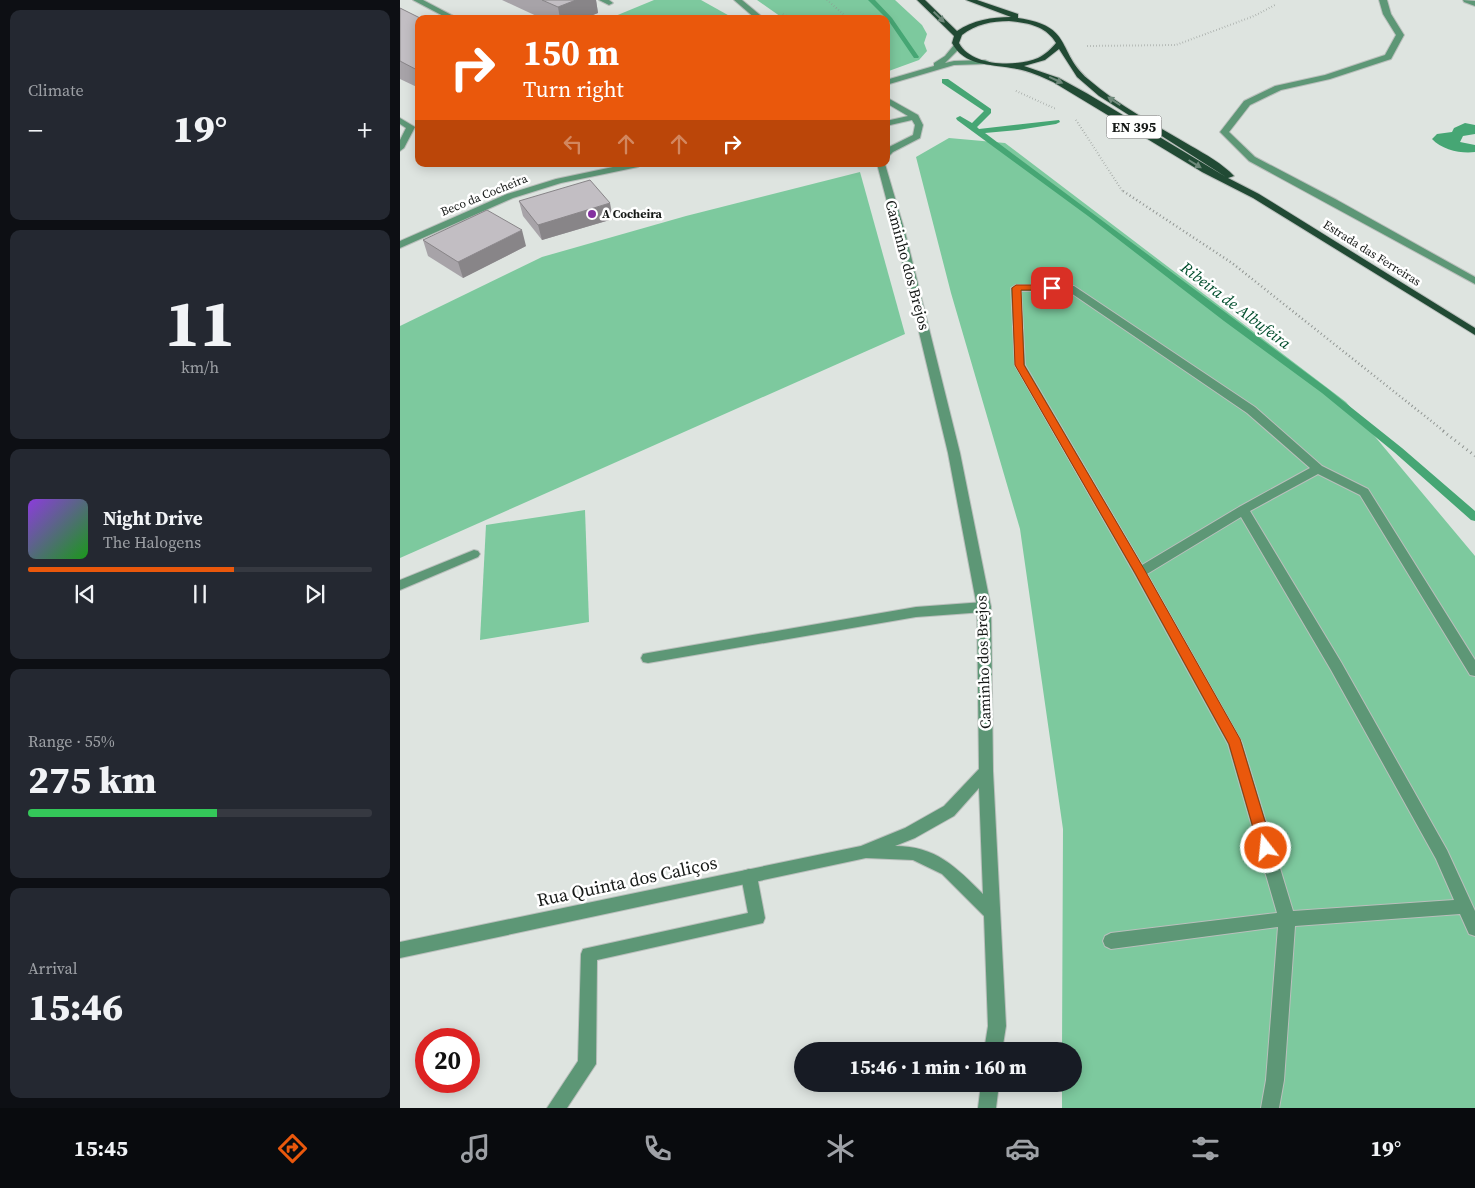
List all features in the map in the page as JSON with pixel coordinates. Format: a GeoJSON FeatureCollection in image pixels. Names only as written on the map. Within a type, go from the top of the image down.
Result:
{"type":"FeatureCollection","features":[{"type":"Feature","properties":{"kind":"main road"},"geometry":{"type":"LineString","coordinates":[[921,0],[957,35],[955,41],[957,47]]}},
{"type":"Feature","properties":{"kind":"main road","name":"EN 395"},"geometry":{"type":"LineString","coordinates":[[970,0],[1053,32],[1083,79],[1111,100],[1212,163],[1256,196]]}},
{"type":"Feature","properties":{"kind":"main road","name":"EN 395"},"geometry":{"type":"LineString","coordinates":[[957,35],[964,29],[988,21],[1003,19],[1033,23]]}},
{"type":"Feature","properties":{"kind":"main road","name":"EN 395"},"geometry":{"type":"LineString","coordinates":[[1010,65],[1028,63],[1044,58],[1055,52],[1060,45]]}},
{"type":"Feature","properties":{"kind":"main road","name":"EN 395"},"geometry":{"type":"LineString","coordinates":[[957,47],[967,56],[985,62],[1031,70],[1056,80],[1205,170],[1256,196]]}},
{"type":"Feature","properties":{"kind":"main road","name":"Estrada das Ferreiras"},"geometry":{"type":"LineString","coordinates":[[1256,196],[1475,332]]}},
{"type":"Feature","properties":{"kind":"street"},"geometry":{"type":"LineString","coordinates":[[417,0],[447,15]]}},
{"type":"Feature","properties":{"kind":"street"},"geometry":{"type":"LineString","coordinates":[[738,0],[756,15]]}},
{"type":"Feature","properties":{"kind":"street"},"geometry":{"type":"LineString","coordinates":[[1383,0],[1388,14],[1400,35],[1388,57],[1327,77],[1278,88],[1247,104],[1224,132],[1252,159],[1475,281]]}},
{"type":"Feature","properties":{"kind":"street"},"geometry":{"type":"LineString","coordinates":[[1467,0],[1475,4]]}},
{"type":"Feature","properties":{"kind":"street"},"geometry":{"type":"LineString","coordinates":[[932,68],[948,58],[957,47]]}},
{"type":"Feature","properties":{"kind":"street"},"geometry":{"type":"LineString","coordinates":[[890,81],[954,63],[985,62]]}},
{"type":"Feature","properties":{"kind":"street"},"geometry":{"type":"LineString","coordinates":[[890,102],[914,117],[918,125],[916,136],[890,150]]}},
{"type":"Feature","properties":{"kind":"street"},"geometry":{"type":"LineString","coordinates":[[890,123],[914,117]]}},
{"type":"Feature","properties":{"kind":"street"},"geometry":{"type":"LineString","coordinates":[[400,120],[411,127],[400,148]]}},
{"type":"Feature","properties":{"kind":"street","name":"Beco da Cocheira"},"geometry":{"type":"LineString","coordinates":[[400,245],[510,196],[558,181],[624,167]]}},
{"type":"Feature","properties":{"kind":"street","name":"Caminho dos Brejos"},"geometry":{"type":"LineString","coordinates":[[882,167],[900,232],[954,453],[984,607],[986,770],[996,1026],[995,1042]]}},
{"type":"Feature","properties":{"kind":"street"},"geometry":{"type":"LineString","coordinates":[[1270,1108],[1275,1080],[1287,919],[1235,743],[1140,572],[1020,365],[1016,288],[1070,288],[1250,410],[1318,469],[1364,492],[1475,671]]}},
{"type":"Feature","properties":{"kind":"street"},"geometry":{"type":"LineString","coordinates":[[1140,572],[1243,510],[1318,469]]}},
{"type":"Feature","properties":{"kind":"street"},"geometry":{"type":"LineString","coordinates":[[1243,510],[1336,666],[1428,829],[1442,855],[1475,929]]}},
{"type":"Feature","properties":{"kind":"street"},"geometry":{"type":"LineString","coordinates":[[400,585],[474,554]]}},
{"type":"Feature","properties":{"kind":"street"},"geometry":{"type":"LineString","coordinates":[[648,658],[916,612],[984,607]]}},
{"type":"Feature","properties":{"kind":"street"},"geometry":{"type":"LineString","coordinates":[[862,853],[910,833],[949,811],[986,770]]}},
{"type":"Feature","properties":{"kind":"street"},"geometry":{"type":"LineString","coordinates":[[862,853],[914,852],[947,869],[991,912]]}},
{"type":"Feature","properties":{"kind":"street","name":"Rua Quinta dos Caliços"},"geometry":{"type":"LineString","coordinates":[[400,950],[862,853]]}},
{"type":"Feature","properties":{"kind":"street"},"geometry":{"type":"LineString","coordinates":[[556,1108],[587,1064],[589,954],[757,918],[749,876]]}},
{"type":"Feature","properties":{"kind":"street"},"geometry":{"type":"LineString","coordinates":[[1110,941],[1287,919],[1465,906]]}},
{"type":"Feature","properties":{"kind":"street"},"geometry":{"type":"LineString","coordinates":[[987,1108],[989,1092]]}},
{"type":"Feature","properties":{"kind":"path"},"geometry":{"type":"LineString","coordinates":[[827,0],[844,15]]}},
{"type":"Feature","properties":{"kind":"path"},"geometry":{"type":"LineString","coordinates":[[1060,45],[1176,45],[1254,16],[1274,5]]}},
{"type":"Feature","properties":{"kind":"path"},"geometry":{"type":"LineString","coordinates":[[1074,117],[1124,193],[1232,263],[1475,456]]}},
{"type":"Feature","properties":{"kind":"shaded area"},"geometry":{"type":"Polygon","coordinates":[[[654,0],[701,0],[728,15],[618,15],[654,0]]]}},
{"type":"Feature","properties":{"kind":"shaded area"},"geometry":{"type":"Polygon","coordinates":[[[757,0],[895,0],[922,25],[927,34],[924,43],[927,51],[919,60],[890,71],[890,15],[778,15],[757,0]]]}},
{"type":"Feature","properties":{"kind":"shaded area"},"geometry":{"type":"Polygon","coordinates":[[[1465,123],[1475,125],[1475,134],[1463,136],[1460,142],[1475,145],[1475,152],[1452,150],[1441,146],[1432,139],[1437,134],[1452,132],[1454,128],[1465,123]]]}},
{"type":"Feature","properties":{"kind":"shaded area"},"geometry":{"type":"Polygon","coordinates":[[[949,138],[1005,143],[1346,402],[1475,556],[1475,1108],[1062,1108],[1062,1092],[1082,1092],[1082,1042],[1062,1042],[1063,829],[1020,529],[951,293],[916,157],[949,138]]]}},
{"type":"Feature","properties":{"kind":"shaded area"},"geometry":{"type":"Polygon","coordinates":[[[860,172],[905,334],[400,558],[400,326],[542,257],[686,216],[860,172]]]}},
{"type":"Feature","properties":{"kind":"shaded area"},"geometry":{"type":"Polygon","coordinates":[[[585,510],[589,622],[480,640],[486,525],[585,510]]]}},
{"type":"Feature","properties":{"kind":"building"},"geometry":{"type":"Polygon","coordinates":[[[542,0],[576,0],[558,7],[542,0]]]}},
{"type":"Feature","properties":{"kind":"building"},"geometry":{"type":"Polygon","coordinates":[[[400,8],[415,16],[415,69],[400,61],[400,8]]]}},
{"type":"Feature","properties":{"kind":"building"},"geometry":{"type":"Polygon","coordinates":[[[590,180],[610,203],[538,225],[519,201],[590,180]]]}},
{"type":"Feature","properties":{"kind":"building"},"geometry":{"type":"Polygon","coordinates":[[[487,210],[522,230],[458,262],[423,240],[487,210]]]}},
{"type":"Feature","properties":{"kind":"waterway","name":"Ribeira de Albufeira"},"geometry":{"type":"LineString","coordinates":[[871,0],[886,15]]}},
{"type":"Feature","properties":{"kind":"waterway","name":"Ribeira de Albufeira"},"geometry":{"type":"LineString","coordinates":[[890,19],[916,57]]}},
{"type":"Feature","properties":{"kind":"waterway","name":"Ribeira de Albufeira"},"geometry":{"type":"LineString","coordinates":[[945,81],[988,111],[972,127]]}},
{"type":"Feature","properties":{"kind":"waterway","name":"Ribeira de Albufeira"},"geometry":{"type":"LineString","coordinates":[[960,118],[972,127]]}},
{"type":"Feature","properties":{"kind":"waterway"},"geometry":{"type":"LineString","coordinates":[[978,131],[1018,128],[1056,122]]}},
{"type":"Feature","properties":{"kind":"waterway","name":"Ribeira de Albufeira"},"geometry":{"type":"LineString","coordinates":[[972,127],[1325,391],[1398,450],[1475,517]]}},
{"type":"Feature","properties":{"kind":"place","name":"A Cocheira"},"geometry":{"type":"Point","coordinates":[592,214]}},
{"type":"Feature","properties":{"kind":"route"},"geometry":{"type":"LineString","coordinates":[[1052,288],[1016,288],[1020,365],[1140,572],[1235,743],[1266,848]]}}]}
